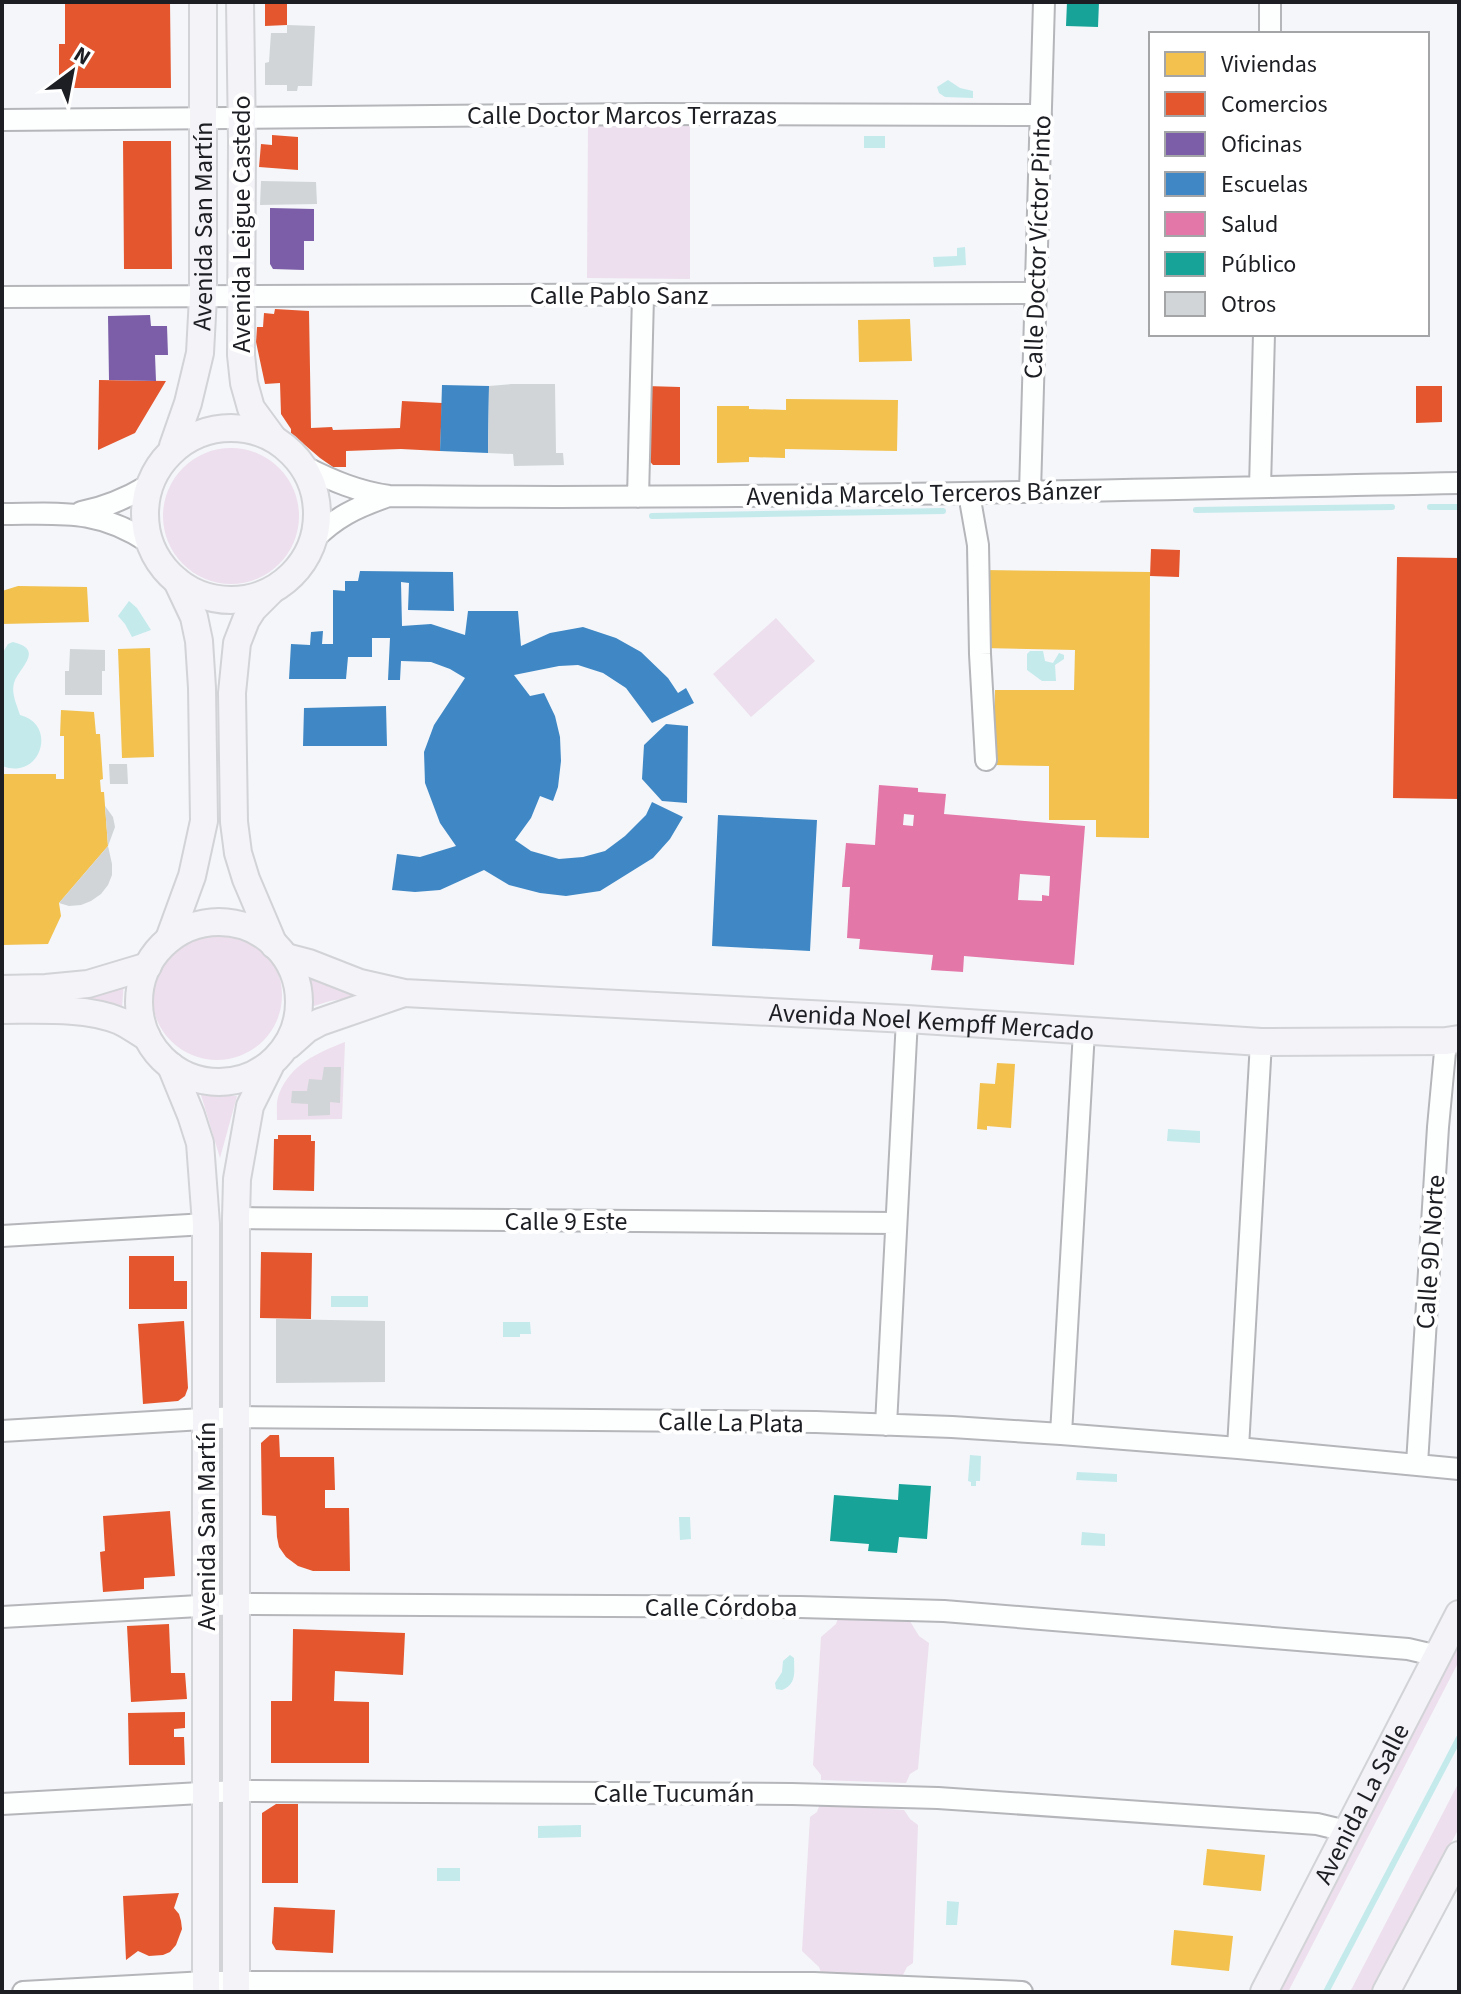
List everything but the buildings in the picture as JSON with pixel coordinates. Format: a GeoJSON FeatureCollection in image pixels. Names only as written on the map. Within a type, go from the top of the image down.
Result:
{"type":"FeatureCollection","features":[{"type":"Feature","properties":{"kind":"main road","name":"Avenida San Martín"},"geometry":{"type":"LineString","coordinates":[[173,446],[188,403],[200,353],[203,297],[203,2]]}},
{"type":"Feature","properties":{"kind":"main road","name":"Avenida Leigue Castedo"},"geometry":{"type":"LineString","coordinates":[[240,2],[241,355],[251,408],[273,438]]}},
{"type":"Feature","properties":{"kind":"main road"},"geometry":{"type":"LineString","coordinates":[[271,590],[248,599],[223,600],[199,594],[177,581],[159,563],[148,542],[144,513],[149,485],[173,446],[195,435],[224,428],[254,431],[273,438],[305,467],[318,505],[318,523],[305,559],[290,577],[271,590],[246,620],[237,643],[232,693],[234,822],[238,853],[246,879],[296,978],[300,1002],[297,1025],[287,1046],[270,1066],[246,1079],[219,1083],[194,1079],[171,1066],[157,1053],[147,1037],[139,1013],[140,989],[148,966],[169,939],[189,927],[212,922],[234,923],[256,931],[280,951]]}},
{"type":"Feature","properties":{"kind":"main road"},"geometry":{"type":"LineString","coordinates":[[169,939],[192,876],[204,821],[199,641],[194,617],[177,581]]}},
{"type":"Feature","properties":{"kind":"main road","name":"Avenida Noel Kempff Mercado"},"geometry":{"type":"LineString","coordinates":[[280,951],[360,983],[404,993],[907,1019],[1261,1042],[1452,1040]]}},
{"type":"Feature","properties":{"kind":"main road"},"geometry":{"type":"LineString","coordinates":[[2,989],[88,984],[148,966]]}},
{"type":"Feature","properties":{"kind":"main road","name":"Avenida Noel Kempff Mercado"},"geometry":{"type":"LineString","coordinates":[[287,1046],[320,1022],[404,993]]}},
{"type":"Feature","properties":{"kind":"main road"},"geometry":{"type":"LineString","coordinates":[[2,1010],[87,1013],[120,1021],[147,1037]]}},
{"type":"Feature","properties":{"kind":"main road","name":"Avenida San Martín"},"geometry":{"type":"LineString","coordinates":[[171,1066],[200,1143],[206,1224],[206,1987]]}},
{"type":"Feature","properties":{"kind":"main road","name":"Avenida San Martín"},"geometry":{"type":"LineString","coordinates":[[236,1987],[237,1179],[250,1106],[270,1066]]}},
{"type":"Feature","properties":{"kind":"main road","name":"Avenida La Salle"},"geometry":{"type":"LineString","coordinates":[[1264,1992],[1459,1614]]}},
{"type":"Feature","properties":{"kind":"main road"},"geometry":{"type":"LineString","coordinates":[[1386,1992],[1459,1855]]}},
{"type":"Feature","properties":{"kind":"street","name":"Calle Doctor Víctor Pinto"},"geometry":{"type":"LineString","coordinates":[[1030,492],[1044,2]]}},
{"type":"Feature","properties":{"kind":"street"},"geometry":{"type":"LineString","coordinates":[[1270,2],[1270,32]]}},
{"type":"Feature","properties":{"kind":"street","name":"Calle Doctor Marcos Terrazas"},"geometry":{"type":"LineString","coordinates":[[2,120],[649,114],[1041,115]]}},
{"type":"Feature","properties":{"kind":"street","name":"Calle Pablo Sanz"},"geometry":{"type":"LineString","coordinates":[[2,297],[1036,293]]}},
{"type":"Feature","properties":{"kind":"street"},"geometry":{"type":"LineString","coordinates":[[638,497],[643,296]]}},
{"type":"Feature","properties":{"kind":"street"},"geometry":{"type":"LineString","coordinates":[[1260,487],[1264,336]]}},
{"type":"Feature","properties":{"kind":"street","name":"Avenida Marcelo Terceros Bánzer"},"geometry":{"type":"LineString","coordinates":[[305,467],[349,487],[389,496],[969,494],[1459,483]]}},
{"type":"Feature","properties":{"kind":"street"},"geometry":{"type":"LineString","coordinates":[[69,514],[111,504],[149,485]]}},
{"type":"Feature","properties":{"kind":"street"},"geometry":{"type":"LineString","coordinates":[[969,494],[978,545],[986,760]]}},
{"type":"Feature","properties":{"kind":"street","name":"Avenida Marcelo Terceros Bánzer"},"geometry":{"type":"LineString","coordinates":[[313,540],[329,524],[350,511],[389,496]]}},
{"type":"Feature","properties":{"kind":"street"},"geometry":{"type":"LineString","coordinates":[[2,514],[90,516],[111,521],[148,542]]}},
{"type":"Feature","properties":{"kind":"street"},"geometry":{"type":"LineString","coordinates":[[886,1425],[907,1019]]}},
{"type":"Feature","properties":{"kind":"street"},"geometry":{"type":"LineString","coordinates":[[1061,1434],[1084,1031]]}},
{"type":"Feature","properties":{"kind":"street","name":"Calle 9D Norte"},"geometry":{"type":"LineString","coordinates":[[1417,1464],[1438,1127],[1452,1040]]}},
{"type":"Feature","properties":{"kind":"street"},"geometry":{"type":"LineString","coordinates":[[1238,1448],[1261,1042]]}},
{"type":"Feature","properties":{"kind":"street","name":"Calle 9 Este"},"geometry":{"type":"LineString","coordinates":[[236,1218],[896,1223]]}},
{"type":"Feature","properties":{"kind":"street"},"geometry":{"type":"LineString","coordinates":[[2,1236],[206,1224]]}},
{"type":"Feature","properties":{"kind":"street","name":"Calle La Plata"},"geometry":{"type":"LineString","coordinates":[[2,1431],[236,1417],[784,1422],[1061,1434],[1459,1469]]}},
{"type":"Feature","properties":{"kind":"street","name":"Calle Córdoba"},"geometry":{"type":"LineString","coordinates":[[2,1617],[235,1604],[784,1607],[944,1611],[1408,1649],[1438,1656]]}},
{"type":"Feature","properties":{"kind":"street","name":"Calle Tucumán"},"geometry":{"type":"LineString","coordinates":[[2,1804],[237,1791],[776,1794],[938,1798],[1317,1824],[1346,1831]]}},
{"type":"Feature","properties":{"kind":"street"},"geometry":{"type":"LineString","coordinates":[[23,1992],[206,1987],[814,1983],[1022,1992]]}},
{"type":"Feature","properties":{"kind":"shaded area"},"geometry":{"type":"Polygon","coordinates":[[[588,125],[690,126],[690,279],[587,278],[588,125]]]}},
{"type":"Feature","properties":{"kind":"shaded area"},"geometry":{"type":"Polygon","coordinates":[[[231,448],[257,453],[279,468],[294,490],[299,516],[294,542],[279,564],[257,579],[231,584],[205,579],[183,564],[168,542],[163,516],[168,490],[183,468],[205,453],[231,448]]]}},
{"type":"Feature","properties":{"kind":"shaded area"},"geometry":{"type":"Polygon","coordinates":[[[776,618],[815,661],[751,717],[713,674],[776,618]]]}},
{"type":"Feature","properties":{"kind":"shaded area"},"geometry":{"type":"Polygon","coordinates":[[[217,930],[242,935],[263,949],[277,970],[282,995],[277,1020],[263,1041],[242,1055],[217,1060],[192,1055],[171,1041],[157,1020],[152,995],[157,970],[171,949],[192,935],[217,930]]]}},
{"type":"Feature","properties":{"kind":"shaded area"},"geometry":{"type":"Polygon","coordinates":[[[305,969],[331,986],[368,995],[314,1006],[305,969]]]}},
{"type":"Feature","properties":{"kind":"shaded area"},"geometry":{"type":"Polygon","coordinates":[[[124,981],[122,1008],[67,991],[124,981]]]}},
{"type":"Feature","properties":{"kind":"shaded area"},"geometry":{"type":"Polygon","coordinates":[[[345,1042],[342,1119],[277,1120],[278,1097],[290,1075],[315,1055],[345,1042]]]}},
{"type":"Feature","properties":{"kind":"shaded area"},"geometry":{"type":"Polygon","coordinates":[[[201,1095],[237,1096],[220,1158],[201,1095]]]}},
{"type":"Feature","properties":{"kind":"shaded area"},"geometry":{"type":"Polygon","coordinates":[[[839,1615],[908,1618],[919,1636],[929,1643],[918,1769],[910,1774],[906,1783],[821,1780],[813,1765],[821,1637],[836,1624],[839,1615]]]}},
{"type":"Feature","properties":{"kind":"shaded area"},"geometry":{"type":"Polygon","coordinates":[[[1459,1637],[1459,1661],[1288,1992],[1275,1992],[1459,1637]]]}},
{"type":"Feature","properties":{"kind":"shaded area"},"geometry":{"type":"Polygon","coordinates":[[[1459,1782],[1459,1828],[1372,1992],[1350,1992],[1459,1782]]]}},
{"type":"Feature","properties":{"kind":"shaded area"},"geometry":{"type":"Polygon","coordinates":[[[820,1804],[904,1810],[918,1825],[913,1963],[907,1967],[900,1981],[822,1975],[819,1967],[802,1951],[810,1817],[817,1812],[820,1804]]]}},
{"type":"Feature","properties":{"kind":"water"},"geometry":{"type":"Polygon","coordinates":[[[948,80],[960,88],[973,91],[973,98],[945,97],[939,93],[937,87],[948,80]]]}},
{"type":"Feature","properties":{"kind":"water"},"geometry":{"type":"Polygon","coordinates":[[[864,136],[885,136],[885,148],[864,148],[864,136]]]}},
{"type":"Feature","properties":{"kind":"water"},"geometry":{"type":"Polygon","coordinates":[[[965,247],[966,265],[934,267],[933,257],[957,256],[957,248],[965,247]]]}},
{"type":"Feature","properties":{"kind":"water"},"geometry":{"type":"Polygon","coordinates":[[[129,601],[151,630],[132,637],[118,616],[129,601]]]}},
{"type":"Feature","properties":{"kind":"water"},"geometry":{"type":"Polygon","coordinates":[[[13,642],[23,645],[29,655],[14,683],[15,699],[20,715],[32,720],[39,729],[41,739],[35,759],[27,766],[16,768],[2,766],[2,654],[13,642]]]}},
{"type":"Feature","properties":{"kind":"water"},"geometry":{"type":"Polygon","coordinates":[[[1043,651],[1045,661],[1053,663],[1059,653],[1064,655],[1064,659],[1055,665],[1056,681],[1042,681],[1027,670],[1027,654],[1043,651]]]}},
{"type":"Feature","properties":{"kind":"water"},"geometry":{"type":"Polygon","coordinates":[[[1168,1129],[1200,1131],[1200,1143],[1167,1141],[1168,1129]]]}},
{"type":"Feature","properties":{"kind":"water"},"geometry":{"type":"Polygon","coordinates":[[[331,1296],[368,1296],[368,1307],[331,1307],[331,1296]]]}},
{"type":"Feature","properties":{"kind":"water"},"geometry":{"type":"Polygon","coordinates":[[[503,1322],[530,1322],[531,1334],[503,1337],[503,1322]]]}},
{"type":"Feature","properties":{"kind":"water"},"geometry":{"type":"Polygon","coordinates":[[[970,1455],[981,1456],[980,1481],[976,1481],[976,1486],[971,1486],[968,1481],[970,1455]]]}},
{"type":"Feature","properties":{"kind":"water"},"geometry":{"type":"Polygon","coordinates":[[[1077,1472],[1117,1474],[1117,1482],[1076,1480],[1077,1472]]]}},
{"type":"Feature","properties":{"kind":"water"},"geometry":{"type":"Polygon","coordinates":[[[679,1517],[690,1517],[691,1539],[680,1540],[679,1517]]]}},
{"type":"Feature","properties":{"kind":"water"},"geometry":{"type":"Polygon","coordinates":[[[1082,1532],[1105,1534],[1105,1546],[1081,1545],[1082,1532]]]}},
{"type":"Feature","properties":{"kind":"water"},"geometry":{"type":"Polygon","coordinates":[[[790,1655],[794,1658],[792,1681],[782,1690],[776,1689],[775,1683],[782,1672],[783,1661],[790,1655]]]}},
{"type":"Feature","properties":{"kind":"water"},"geometry":{"type":"Polygon","coordinates":[[[581,1825],[581,1837],[538,1838],[538,1826],[581,1825]]]}},
{"type":"Feature","properties":{"kind":"water"},"geometry":{"type":"Polygon","coordinates":[[[437,1868],[460,1868],[460,1881],[437,1881],[437,1868]]]}},
{"type":"Feature","properties":{"kind":"water"},"geometry":{"type":"Polygon","coordinates":[[[947,1901],[959,1902],[957,1925],[946,1925],[947,1901]]]}},
{"type":"Feature","properties":{"kind":"waterway"},"geometry":{"type":"LineString","coordinates":[[1196,510],[1392,507]]}},
{"type":"Feature","properties":{"kind":"waterway"},"geometry":{"type":"LineString","coordinates":[[1430,507],[1459,507]]}},
{"type":"Feature","properties":{"kind":"waterway"},"geometry":{"type":"LineString","coordinates":[[652,516],[943,511]]}},
{"type":"Feature","properties":{"kind":"waterway"},"geometry":{"type":"LineString","coordinates":[[1326,1992],[1459,1738]]}}]}
